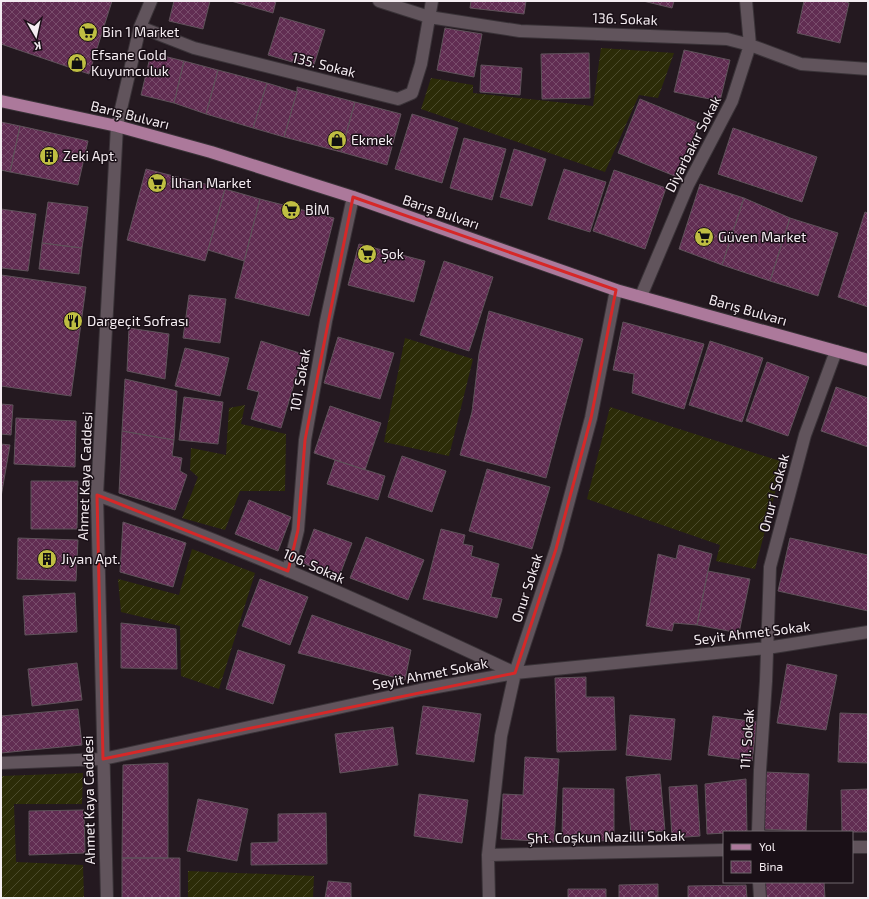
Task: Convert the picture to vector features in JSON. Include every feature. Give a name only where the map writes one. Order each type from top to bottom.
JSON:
[{"type":"main road","name":"Barış Bulvarı","points":[[1,101],[117,126],[211,152],[353,197],[616,290],[868,360]]},
{"type":"street","name":"Ahmet Kaya Caddesi","points":[[106,898],[97,495],[117,126],[140,27],[151,1]]},
{"type":"street","name":"136. Sokak","points":[[379,1],[429,17],[520,31],[727,39],[750,45],[801,64],[868,69]]},
{"type":"street","name":"135. Sokak","points":[[140,27],[194,48],[398,99],[412,93],[421,64],[432,1]]},
{"type":"street","name":"Diyarbakır Sokak","points":[[642,296],[688,184],[732,101],[750,45],[746,1]]},
{"type":"street","name":"101. Sokak","points":[[288,571],[298,530],[306,433],[326,321],[353,197]]},
{"type":"street","name":"Onur Sokak","points":[[488,898],[488,855],[501,736],[515,673],[556,549],[591,418],[616,290]]},
{"type":"street","name":"Onur 1 Sokak","points":[[767,648],[770,567],[806,435],[836,351]]},
{"type":"street","name":"106. Sokak","points":[[97,495],[232,547],[459,646],[515,673]]},
{"type":"street","name":"Seyit Ahmet Sokak","points":[[1,763],[103,759],[420,690],[515,673],[767,648],[868,632]]},
{"type":"street","name":"111. Sokak","points":[[758,831],[767,648]]},
{"type":"street","points":[[853,847],[868,847]]},
{"type":"street","name":"Şht. Coşkun Nazilli Sokak","points":[[488,855],[723,850]]},
{"type":"street","points":[[759,883],[760,898]]},
{"type":"highlighted area","points":[[353,197],[616,290],[591,418],[556,549],[515,673],[103,759],[97,495],[288,571],[298,530],[305,440]]},
{"type":"shaded area","points":[[601,48],[674,53],[658,98],[639,95],[605,172],[421,109],[431,78],[473,85],[473,93],[593,106]]},
{"type":"shaded area","points":[[405,338],[473,359],[449,456],[384,442]]},
{"type":"shaded area","points":[[245,405],[241,424],[286,434],[285,491],[240,491],[225,530],[182,518],[198,477],[190,470],[191,448],[226,455],[229,408]]},
{"type":"shaded area","points":[[610,407],[783,462],[755,569],[716,561],[720,545],[587,499]]},
{"type":"shaded area","points":[[192,549],[255,573],[219,689],[181,676],[180,626],[121,612],[118,579],[179,595]]},
{"type":"shaded area","points":[[83,773],[82,804],[14,804],[16,862],[83,865],[84,898],[1,898],[1,776]]},
{"type":"shaded area","points":[[188,871],[314,876],[313,898],[188,898]]},
{"type":"building","points":[[1,1],[112,1],[89,74],[1,44]]},
{"type":"building","points":[[174,1],[210,1],[203,29],[169,21]]},
{"type":"building","points":[[231,1],[276,1],[273,13]]},
{"type":"building","points":[[471,1],[526,1],[524,14],[470,8]]},
{"type":"building","points":[[643,1],[674,1],[672,8]]},
{"type":"building","points":[[804,1],[843,1],[849,3],[840,43],[797,33]]},
{"type":"building","points":[[280,17],[325,30],[313,68],[268,55]]},
{"type":"building","points":[[445,28],[482,34],[474,77],[437,70]]},
{"type":"building","points":[[684,50],[730,60],[720,101],[674,92]]},
{"type":"building","points":[[151,53],[184,61],[174,103],[141,95]]},
{"type":"building","points":[[589,53],[590,98],[542,99],[541,54]]},
{"type":"building","points":[[184,61],[218,70],[206,114],[174,103]]},
{"type":"building","points":[[481,65],[522,68],[520,95],[480,92]]},
{"type":"building","points":[[218,70],[267,83],[253,128],[206,114]]},
{"type":"building","points":[[267,83],[297,92],[284,137],[253,128]]},
{"type":"building","points":[[297,87],[355,102],[341,152],[284,137],[297,92]]},
{"type":"building","points":[[640,99],[699,123],[677,177],[618,153]]},
{"type":"building","points":[[355,102],[401,114],[387,165],[341,152]]},
{"type":"building","points":[[412,114],[458,128],[442,183],[395,169]]},
{"type":"building","points":[[1,122],[20,126],[10,172],[1,170]]},
{"type":"building","name":"Zeki Apt.","points":[[20,126],[88,141],[78,185],[10,172]]},
{"type":"building","points":[[733,128],[817,157],[802,202],[718,174]]},
{"type":"building","points":[[464,138],[506,149],[492,200],[450,188]]},
{"type":"building","points":[[514,149],[546,159],[532,206],[500,197]]},
{"type":"building","points":[[146,169],[225,189],[205,261],[127,240]]},
{"type":"building","points":[[564,169],[606,182],[590,232],[548,219]]},
{"type":"building","points":[[614,170],[666,188],[645,249],[593,231]]},
{"type":"building","points":[[700,184],[744,198],[722,265],[679,249]]},
{"type":"building","points":[[225,189],[260,199],[244,261],[208,250]]},
{"type":"building","points":[[744,198],[790,218],[770,281],[722,265]]},
{"type":"building","points":[[260,199],[334,218],[309,316],[235,298]]},
{"type":"building","points":[[48,202],[88,207],[82,248],[42,243]]},
{"type":"building","points":[[1,209],[36,214],[28,271],[1,268]]},
{"type":"building","points":[[865,212],[868,213],[868,307],[838,297]]},
{"type":"building","points":[[790,218],[838,233],[818,296],[770,281]]},
{"type":"building","points":[[42,243],[82,248],[79,274],[39,269]]},
{"type":"building","points":[[359,244],[425,261],[414,302],[348,285]]},
{"type":"building","points":[[444,261],[493,277],[469,351],[420,335]]},
{"type":"building","points":[[1,275],[86,287],[71,396],[1,386]]},
{"type":"building","points":[[189,295],[226,299],[220,343],[183,338]]},
{"type":"building","points":[[489,311],[583,339],[546,478],[460,455],[472,412],[479,354]]},
{"type":"building","points":[[623,322],[704,344],[684,409],[632,393],[634,374],[613,370]]},
{"type":"building","points":[[129,328],[169,334],[165,379],[127,371]]},
{"type":"building","points":[[338,337],[394,353],[380,399],[324,383]]},
{"type":"building","points":[[261,341],[303,354],[281,428],[251,419],[259,392],[247,389]]},
{"type":"building","points":[[710,341],[763,358],[742,422],[689,405]]},
{"type":"building","points":[[185,348],[229,358],[220,396],[175,386]]},
{"type":"building","points":[[767,362],[809,377],[788,436],[746,421]]},
{"type":"building","points":[[125,379],[177,391],[174,440],[122,431]]},
{"type":"building","points":[[836,387],[868,398],[868,447],[821,431]]},
{"type":"building","points":[[184,397],[223,402],[218,444],[179,440]]},
{"type":"building","points":[[1,404],[13,405],[11,435],[1,434]]},
{"type":"building","points":[[330,406],[381,423],[365,470],[314,453]]},
{"type":"building","points":[[16,418],[76,421],[75,467],[14,464]]},
{"type":"building","points":[[122,431],[174,440],[172,456],[182,458],[180,471],[187,475],[175,510],[119,493]]},
{"type":"building","points":[[1,444],[10,445],[1,497]]},
{"type":"building","points":[[402,456],[446,471],[432,512],[388,497]]},
{"type":"building","points":[[335,460],[385,476],[378,500],[327,484]]},
{"type":"building","points":[[487,469],[550,487],[532,549],[469,531]]},
{"type":"building","points":[[31,481],[78,481],[77,529],[31,529]]},
{"type":"building","points":[[249,500],[291,517],[278,551],[235,534]]},
{"type":"building","points":[[123,522],[186,543],[173,587],[120,572]]},
{"type":"building","points":[[314,529],[352,543],[339,577],[302,563]]},
{"type":"building","points":[[441,529],[465,535],[463,544],[473,546],[471,556],[499,564],[491,597],[502,599],[497,618],[423,599]]},
{"type":"building","points":[[366,537],[424,560],[408,600],[350,578]]},
{"type":"building","name":"Jiyan Apt.","points":[[18,538],[78,540],[76,581],[17,579]]},
{"type":"building","points":[[790,538],[868,555],[868,611],[778,591]]},
{"type":"building","points":[[679,545],[712,554],[697,625],[674,623],[672,631],[646,626],[658,554],[676,559]]},
{"type":"building","points":[[708,571],[750,579],[739,633],[697,625]]},
{"type":"building","points":[[260,579],[308,597],[290,645],[242,626]]},
{"type":"building","points":[[75,593],[77,632],[25,635],[23,596]]},
{"type":"building","points":[[312,615],[411,650],[405,680],[298,653]]},
{"type":"building","points":[[121,623],[176,629],[177,669],[121,668]]},
{"type":"building","points":[[238,650],[285,665],[273,704],[226,689]]},
{"type":"building","points":[[77,663],[82,700],[32,706],[28,669]]},
{"type":"building","points":[[787,664],[837,675],[826,730],[777,723]]},
{"type":"building","points":[[586,677],[586,697],[614,697],[616,750],[557,752],[555,678]]},
{"type":"building","points":[[423,706],[481,714],[474,762],[416,754]]},
{"type":"building","points":[[78,709],[82,745],[1,753],[1,716]]},
{"type":"building","points":[[840,713],[868,714],[868,763],[838,762]]},
{"type":"building","points":[[630,715],[675,719],[671,760],[626,755]]},
{"type":"building","points":[[713,716],[757,722],[752,761],[708,755]]},
{"type":"building","points":[[393,727],[398,765],[340,773],[335,734]]},
{"type":"building","points":[[525,757],[559,759],[554,842],[501,839],[503,794],[523,795]]},
{"type":"building","points":[[168,763],[168,858],[122,858],[123,765]]},
{"type":"building","points":[[765,772],[809,774],[806,831],[762,829]]},
{"type":"building","points":[[660,774],[665,831],[631,834],[626,777]]},
{"type":"building","points":[[746,779],[747,831],[723,831],[723,833],[707,834],[705,784]]},
{"type":"building","points":[[697,785],[700,836],[672,838],[669,787]]},
{"type":"building","points":[[563,788],[614,789],[614,841],[562,840]]},
{"type":"building","points":[[868,789],[868,832],[842,831],[841,790]]},
{"type":"building","points":[[419,794],[468,800],[462,843],[414,836]]},
{"type":"building","points":[[198,799],[248,809],[237,861],[187,851]]},
{"type":"building","points":[[84,810],[85,853],[29,855],[29,811]]},
{"type":"building","points":[[326,813],[327,864],[251,865],[251,843],[278,842],[278,814]]},
{"type":"building","points":[[122,858],[180,858],[180,898],[122,898]]},
{"type":"building","points":[[328,881],[351,883],[351,897],[353,898],[325,898]]},
{"type":"building","points":[[765,883],[824,883],[825,898],[766,898]]},
{"type":"building","points":[[658,884],[658,898],[619,898],[619,885]]},
{"type":"building","points":[[746,885],[747,898],[688,898],[688,886]]},
{"type":"building","points":[[568,889],[606,889],[606,898],[568,898]]},
{"type":"place","name":"Bin 1 Market","points":[[88,32]]},
{"type":"place","name":"Efsane Gold Kuyumculuk","points":[[77,63]]},
{"type":"place","name":"Ekmek","points":[[337,140]]},
{"type":"place","name":"Zeki Apt.","points":[[49,156]]},
{"type":"place","name":"İlhan Market","points":[[157,183]]},
{"type":"place","name":"BİM","points":[[291,210]]},
{"type":"place","name":"Güven Market","points":[[704,237]]},
{"type":"place","name":"Şok","points":[[367,254]]},
{"type":"place","name":"Dargeçit Sofrası","points":[[73,321]]},
{"type":"place","name":"Jiyan Apt.","points":[[47,559]]}]
